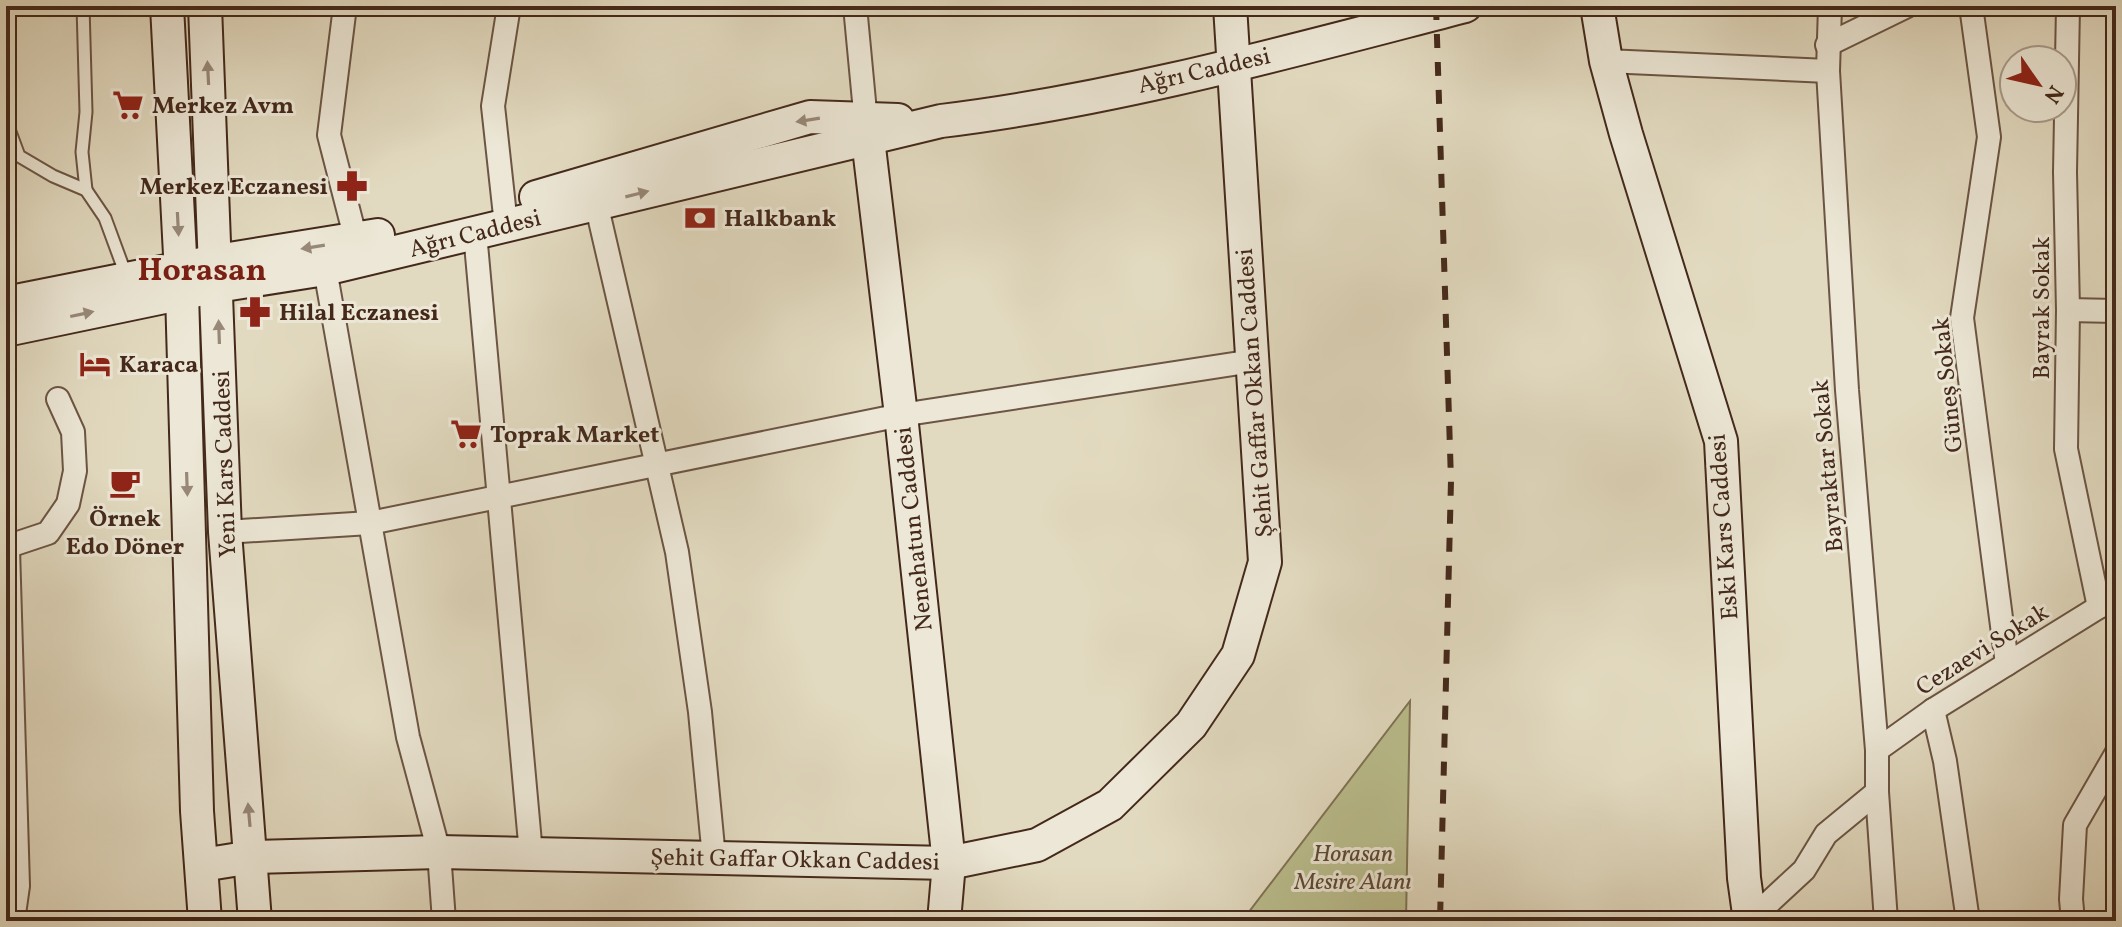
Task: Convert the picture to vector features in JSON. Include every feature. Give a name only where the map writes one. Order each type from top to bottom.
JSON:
[{"type":"main road","name":"Yeni Kars Caddesi","points":[[167,6],[181,280],[197,811],[205,921]]},
{"type":"main road","name":"Yeni Kars Caddesi","points":[[205,6],[225,532],[255,921]]},
{"type":"main road","name":"Şehit Gaffar Okkan Caddesi","points":[[202,865],[252,857],[439,852],[949,863],[1037,845],[1110,805],[1191,725],[1238,655],[1265,562],[1230,6]]},
{"type":"main road","name":"Ağrı Caddesi","points":[[6,330],[181,280],[356,240],[494,222],[596,203],[867,129],[1019,112],[1234,64],[1465,6]]},
{"type":"main road","name":"Eski Kars Caddesi","points":[[1597,6],[1606,61],[1721,441],[1744,878],[1750,920]]},
{"type":"main road","name":"Ağrı Caddesi","points":[[217,273],[325,269],[494,222],[810,117],[867,129]]},
{"type":"main road","name":"Nenehatun Caddesi","points":[[867,129],[949,863],[944,921]]},
{"type":"main road","name":"Ağrı Caddesi","points":[[6,303],[127,278],[181,280]]},
{"type":"street","points":[[345,6],[329,135],[356,240]]},
{"type":"street","points":[[509,6],[493,106],[499,497],[531,854]]},
{"type":"street","points":[[855,6],[867,129]]},
{"type":"street","name":"Bayraktar Sokak","points":[[1830,6],[1828,71],[1847,390],[1877,750],[1886,921]]},
{"type":"street","points":[[1827,45],[1907,6]]},
{"type":"street","name":"Güneş Sokak","points":[[1971,6],[1989,137],[1962,318],[2007,664]]},
{"type":"street","name":"Bayrak Sokak","points":[[2068,6],[2066,449],[2109,603]]},
{"type":"street","points":[[1606,61],[1828,71]]},
{"type":"street","points":[[596,203],[677,552],[692,654],[714,858]]},
{"type":"street","points":[[325,269],[408,737],[439,852],[444,921]]},
{"type":"street","points":[[2068,310],[2116,311]]},
{"type":"street","points":[[225,532],[370,523],[901,415],[1253,361]]},
{"type":"street","points":[[13,921],[18,886],[10,780],[7,548],[48,533],[68,504],[75,471],[73,432],[58,399]]},
{"type":"street","name":"Cezaevi Sokak","points":[[1877,750],[1933,710],[2109,603]]},
{"type":"street","points":[[1933,710],[1945,761],[1968,921]]},
{"type":"street","points":[[2073,921],[2071,899],[2075,825],[2116,754]]},
{"type":"street","points":[[1750,920],[1804,870],[1826,834],[1877,792]]},
{"type":"lane","points":[[83,6],[86,112],[82,152],[86,190],[105,218],[127,278]]},
{"type":"lane","points":[[6,121],[19,156],[53,176],[86,190]]},
{"type":"green space","name":"Horasan Mesire Alanı","points":[[1410,701],[1406,921],[1242,921]]},
{"type":"railway","points":[[1436,6],[1451,481],[1440,921]]},
{"type":"place","name":"Merkez Avm","points":[[128,105]]},
{"type":"place","name":"Merkez Eczanesi","points":[[352,186]]},
{"type":"place","name":"Halkbank","points":[[700,218]]},
{"type":"place","name":"Hilal Eczanesi","points":[[255,312]]},
{"type":"place","name":"Karaca","points":[[95,364]]},
{"type":"place","name":"Toprak Market","points":[[466,434]]},
{"type":"place","name":"Örnek Edo Döner","points":[[125,483]]},
{"type":"district","name":"Horasan","points":[[202,269]]}]
